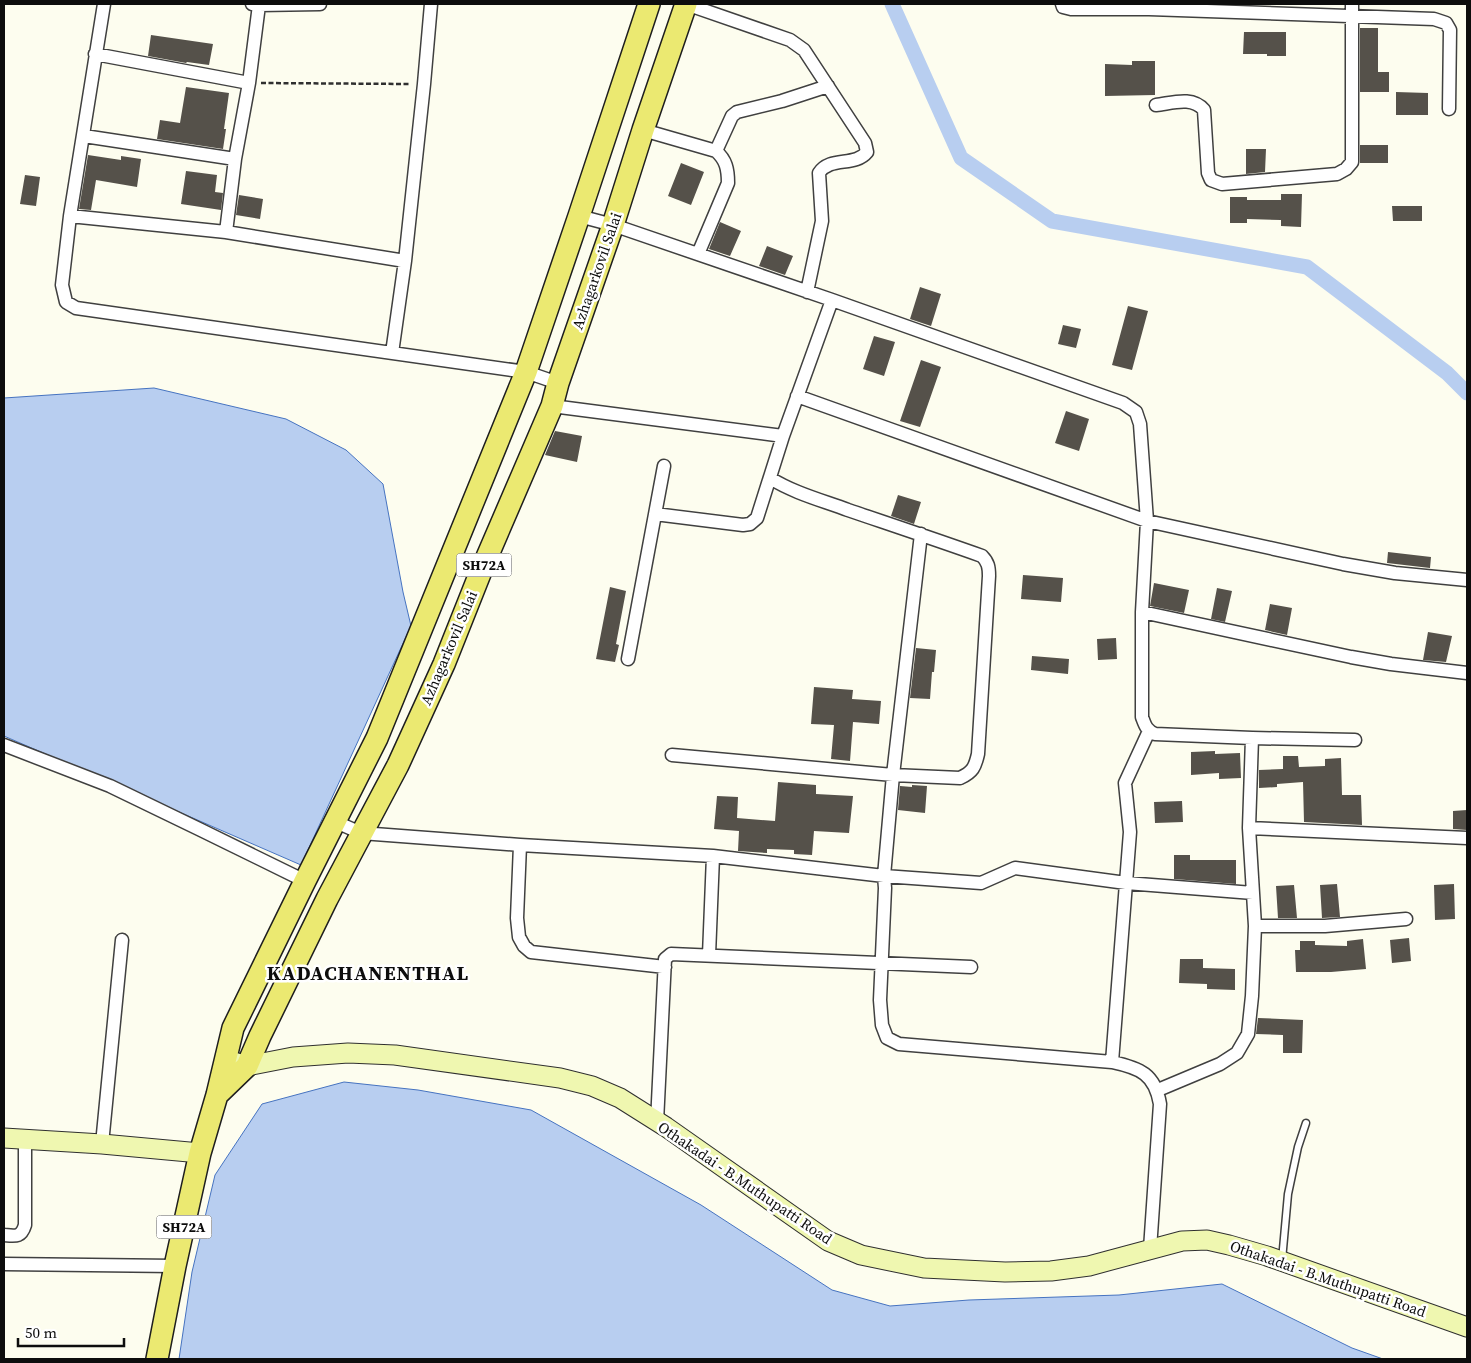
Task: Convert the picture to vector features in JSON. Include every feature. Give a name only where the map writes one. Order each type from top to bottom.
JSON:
[{"type":"main road","name":"Azhagarkovil Salai","points":[[158,1359],[175,1266],[200,1153],[217,1096],[233,1028],[377,738],[526,372],[649,4]]},
{"type":"main road","name":"Azhagarkovil Salai","points":[[217,1096],[247,1066],[264,1027],[361,833],[398,765],[444,664],[481,571],[552,406],[558,383],[613,225],[642,130],[686,4]]},
{"type":"main road","name":"Othakadai - B.Muthupatti Road","points":[[226,1060],[247,1066],[293,1057],[348,1053],[395,1055],[511,1070],[560,1078],[592,1086],[620,1098],[657,1122],[828,1241],[861,1255],[924,1268],[1005,1272],[1051,1271],[1089,1266],[1182,1241],[1207,1240],[1229,1244],[1281,1261],[1467,1327]]},
{"type":"main road","points":[[4,1138],[200,1153]]},
{"type":"street","points":[[104,4],[70,216],[62,285],[66,302],[76,308],[526,372],[558,383]]},
{"type":"street","points":[[226,232],[235,159],[249,83],[255,4],[320,4]]},
{"type":"street","points":[[392,353],[405,261],[431,4]]},
{"type":"street","points":[[686,4],[790,40],[804,50],[865,143],[867,152],[865,156],[827,165],[819,172],[822,221],[807,292]]},
{"type":"street","points":[[1062,4],[1063,7],[1071,9],[1149,6],[1352,10],[1434,19],[1446,23],[1450,30],[1449,109]]},
{"type":"street","points":[[1156,105],[1191,101],[1199,104],[1204,110],[1208,173],[1211,180],[1222,184],[1337,174],[1346,169],[1352,162],[1352,10]]},
{"type":"street","points":[[95,54],[249,83]]},
{"type":"street","points":[[716,151],[732,116],[738,112],[782,101],[828,86]]},
{"type":"street","points":[[642,130],[716,151],[724,159],[728,172],[728,183],[698,254]]},
{"type":"street","points":[[84,136],[235,159]]},
{"type":"street","points":[[70,216],[226,232],[405,261]]},
{"type":"street","points":[[579,216],[613,225],[832,300],[1123,403],[1136,412],[1140,424],[1147,521],[1142,612],[1142,717],[1145,726],[1155,734],[1355,740]]},
{"type":"street","points":[[655,514],[744,525],[750,524],[757,518],[783,436],[832,300]]},
{"type":"street","points":[[797,396],[1147,521],[1395,573],[1467,580]]},
{"type":"street","points":[[552,406],[783,436]]},
{"type":"street","points":[[628,659],[664,466]]},
{"type":"street","points":[[672,755],[893,775],[960,778],[967,775],[975,767],[978,754],[989,568],[986,560],[982,556],[790,489],[770,478]]},
{"type":"street","points":[[921,534],[893,775],[884,876],[880,1000],[882,1025],[887,1038],[899,1044],[1112,1062],[1132,1066],[1146,1074],[1158,1090],[1160,1104],[1150,1249]]},
{"type":"street","points":[[1142,612],[1351,657],[1467,673]]},
{"type":"street","points":[[1112,1062],[1130,832],[1125,783],[1149,731]]},
{"type":"street","points":[[1158,1090],[1220,1064],[1237,1053],[1248,1034],[1256,926],[1249,828],[1252,738]]},
{"type":"street","points":[[4,745],[110,786],[305,881]]},
{"type":"street","points":[[336,822],[361,833],[520,845],[713,856],[884,876],[981,883],[1015,868],[1126,883],[1253,893]]},
{"type":"street","points":[[1249,828],[1467,838]]},
{"type":"street","points":[[520,845],[517,918],[524,946],[531,952],[665,967]]},
{"type":"street","points":[[709,955],[713,856]]},
{"type":"street","points":[[1256,926],[1325,926],[1406,918]]},
{"type":"street","points":[[102,1144],[122,940]]},
{"type":"street","points":[[657,1122],[665,959],[671,954],[882,962],[970,968]]},
{"type":"street","points":[[4,1235],[19,1235],[23,1232],[25,1225],[24,1140]]},
{"type":"street","points":[[4,1264],[175,1266]]},
{"type":"lane","points":[[1281,1261],[1288,1194],[1298,1147],[1306,1123]]},
{"type":"path","points":[[249,83],[424,84]]},
{"type":"water","points":[[154,388],[286,419],[346,450],[383,484],[411,626],[301,865],[4,736],[4,398]]},
{"type":"water","points":[[344,1082],[418,1090],[531,1110],[701,1205],[832,1290],[890,1306],[969,1300],[1119,1295],[1222,1284],[1352,1348],[1383,1359],[179,1359],[192,1272],[215,1175],[262,1104]]},
{"type":"building","points":[[1360,28],[1378,28],[1378,72],[1389,72],[1389,92],[1360,92]]},
{"type":"building","points":[[1244,32],[1286,32],[1286,56],[1243,54]]},
{"type":"building","points":[[151,35],[213,44],[209,65],[148,56]]},
{"type":"building","points":[[1132,61],[1155,61],[1155,95],[1105,96],[1105,64],[1132,65]]},
{"type":"building","points":[[186,87],[229,93],[223,149],[157,139],[160,120],[180,123]]},
{"type":"building","points":[[1396,92],[1428,93],[1428,115],[1396,115]]},
{"type":"building","points":[[1360,145],[1388,145],[1388,163],[1360,163]]},
{"type":"building","points":[[1246,149],[1266,149],[1265,172],[1246,174]]},
{"type":"building","points":[[88,155],[121,160],[121,156],[141,159],[137,187],[96,180],[91,210],[79,209]]},
{"type":"building","points":[[681,163],[704,172],[691,205],[668,196]]},
{"type":"building","points":[[186,171],[217,175],[215,192],[223,193],[221,210],[181,204]]},
{"type":"building","points":[[25,175],[40,177],[36,206],[20,204]]},
{"type":"building","points":[[1281,194],[1302,194],[1301,227],[1281,226],[1281,220],[1247,219],[1247,223],[1230,223],[1230,197],[1247,197],[1247,200],[1281,200]]},
{"type":"building","points":[[239,195],[263,199],[260,219],[236,215]]},
{"type":"building","points":[[1392,206],[1422,206],[1422,221],[1393,221]]},
{"type":"building","points":[[720,222],[741,231],[730,256],[709,249]]},
{"type":"building","points":[[767,246],[793,256],[785,275],[759,266]]},
{"type":"building","points":[[920,287],[941,294],[931,326],[910,319]]},
{"type":"building","points":[[1128,306],[1148,311],[1132,370],[1112,365]]},
{"type":"building","points":[[1063,325],[1081,329],[1076,348],[1058,344]]},
{"type":"building","points":[[874,336],[895,342],[884,376],[863,369]]},
{"type":"building","points":[[921,360],[941,367],[920,427],[900,421]]},
{"type":"building","points":[[1066,411],[1089,419],[1079,451],[1055,443]]},
{"type":"building","points":[[555,431],[582,436],[577,462],[545,455]]},
{"type":"building","points":[[898,495],[921,502],[914,524],[891,516]]},
{"type":"building","points":[[1388,552],[1431,557],[1430,568],[1387,563]]},
{"type":"building","points":[[1023,575],[1063,578],[1061,602],[1021,599]]},
{"type":"building","points":[[1154,583],[1189,590],[1184,613],[1150,606]]},
{"type":"building","points":[[610,587],[626,591],[616,644],[619,645],[615,662],[596,659]]},
{"type":"building","points":[[1217,588],[1232,591],[1225,622],[1211,619]]},
{"type":"building","points":[[1270,604],[1292,608],[1287,635],[1265,630]]},
{"type":"building","points":[[1428,632],[1452,636],[1446,662],[1423,660]]},
{"type":"building","points":[[1116,638],[1117,659],[1098,660],[1097,639]]},
{"type":"building","points":[[916,648],[936,650],[930,699],[910,698]]},
{"type":"building","points":[[1032,656],[1069,659],[1068,674],[1031,670]]},
{"type":"building","points":[[814,687],[853,690],[852,699],[881,701],[879,724],[853,722],[850,761],[831,759],[834,725],[811,724]]},
{"type":"building","points":[[1215,751],[1215,754],[1240,753],[1241,778],[1219,779],[1219,773],[1191,775],[1191,752]]},
{"type":"building","points":[[1283,756],[1298,756],[1299,767],[1325,766],[1325,759],[1341,758],[1342,795],[1361,795],[1362,825],[1304,822],[1303,782],[1277,784],[1277,787],[1259,788],[1259,770],[1283,769]]},
{"type":"building","points":[[778,782],[816,785],[816,794],[853,796],[849,833],[814,831],[812,855],[794,854],[794,850],[767,849],[767,853],[738,851],[739,831],[714,829],[717,796],[738,797],[737,818],[775,821]]},
{"type":"building","points":[[912,785],[927,786],[925,813],[898,810],[900,786],[912,787]]},
{"type":"building","points":[[1182,801],[1183,822],[1155,823],[1154,802]]},
{"type":"building","points":[[1467,810],[1467,830],[1453,829],[1453,811]]},
{"type":"building","points":[[1174,855],[1190,855],[1190,860],[1236,860],[1236,884],[1174,879]]},
{"type":"building","points":[[1337,884],[1340,917],[1322,918],[1320,885]]},
{"type":"building","points":[[1454,884],[1455,919],[1435,920],[1434,885]]},
{"type":"building","points":[[1294,885],[1297,918],[1278,918],[1276,886]]},
{"type":"building","points":[[1409,938],[1411,961],[1392,963],[1390,940]]},
{"type":"building","points":[[1363,939],[1366,969],[1296,972],[1295,950],[1300,950],[1300,941],[1315,941],[1315,945],[1347,946],[1347,941]]},
{"type":"building","points":[[1180,959],[1203,959],[1203,968],[1235,969],[1235,990],[1207,989],[1207,984],[1179,983]]},
{"type":"building","points":[[1258,1018],[1303,1020],[1302,1053],[1283,1053],[1283,1035],[1256,1034]]},
{"type":"waterway","points":[[892,4],[961,158],[1052,221],[1307,267],[1447,373],[1467,393]]},
{"type":"district","name":"KADACHANENTHAL","points":[[368,973]]}]
